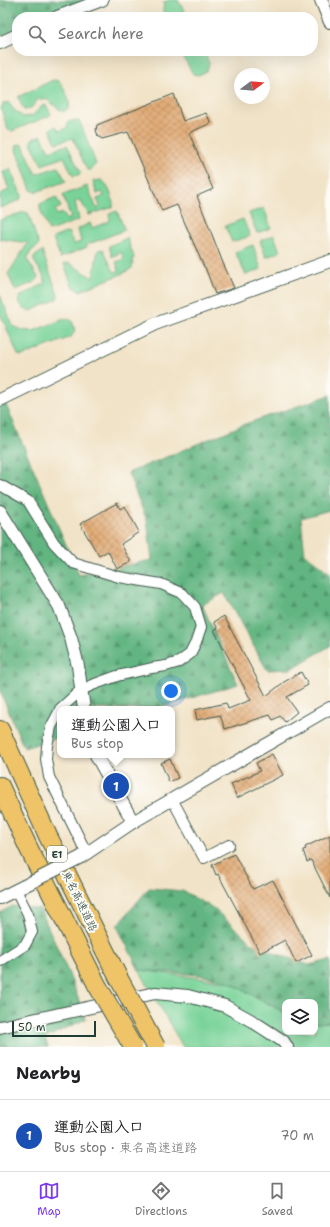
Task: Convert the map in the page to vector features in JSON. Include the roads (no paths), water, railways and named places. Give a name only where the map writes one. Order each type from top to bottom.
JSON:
[{"type":"highway","name":"東名高速道路","points":[[0,730],[48,836],[118,976],[156,1047]]},
{"type":"highway","name":"東名高速道路","points":[[0,786],[28,847],[97,985],[133,1047]]},
{"type":"street","points":[[70,12],[102,0]]},
{"type":"street","points":[[321,0],[330,22]]},
{"type":"street","points":[[0,43],[12,37]]},
{"type":"street","points":[[0,400],[155,324],[330,261]]},
{"type":"street","points":[[0,484],[28,501],[54,543],[73,563],[120,577],[161,584],[182,593],[195,607],[201,627],[190,654],[179,662],[117,676],[82,690],[63,706]]},
{"type":"street","points":[[0,511],[59,606],[71,638],[78,666],[84,706]]},
{"type":"street","points":[[0,898],[84,856],[133,822],[330,708]]},
{"type":"street","points":[[57,716],[52,727],[46,759],[49,777],[84,856]]},
{"type":"street","points":[[98,758],[133,822]]},
{"type":"street","points":[[172,799],[204,858],[229,845]]},
{"type":"street","points":[[0,961],[25,944],[32,932],[20,888]]},
{"type":"street","points":[[0,1027],[155,993],[188,996],[225,1006],[283,1041],[287,1047]]},
{"type":"place","name":"運動公園入口","points":[[116,786]]}]
